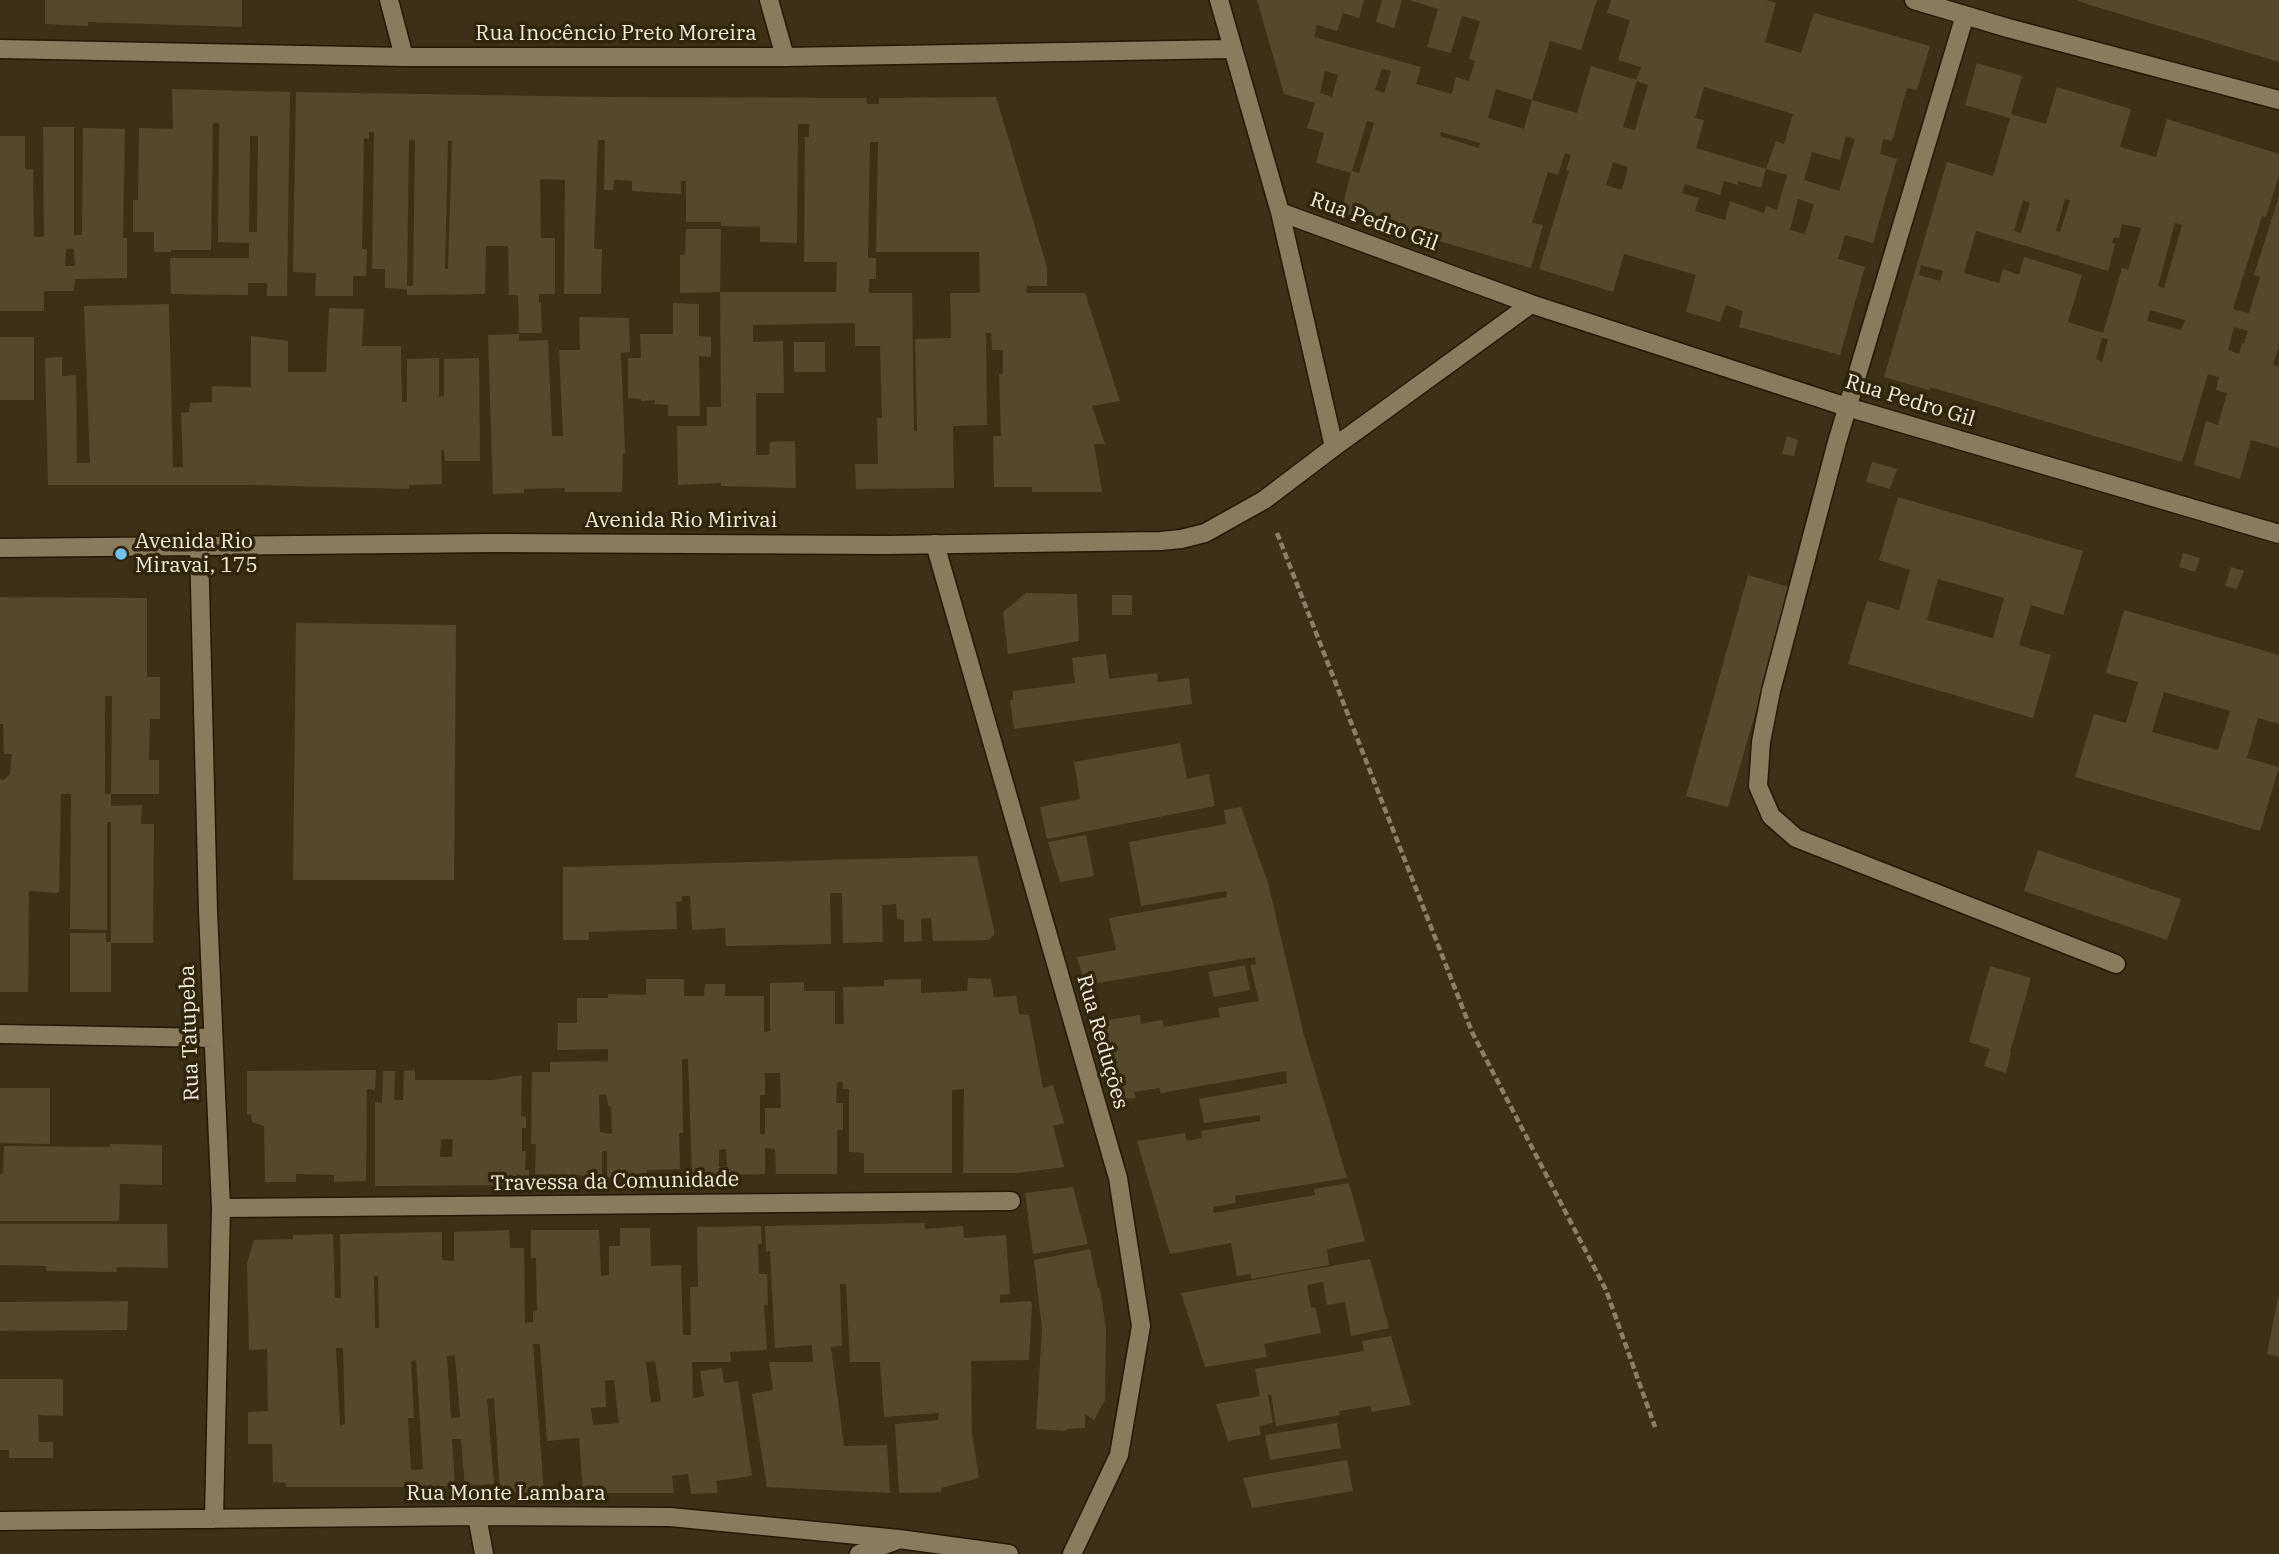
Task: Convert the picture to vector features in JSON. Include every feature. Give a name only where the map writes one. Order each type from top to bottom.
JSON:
[{"type":"street","points":[[389,0],[404,57]]},
{"type":"street","points":[[769,0],[785,57]]},
{"type":"street","points":[[1219,0],[1280,212],[1334,447],[1531,304]]},
{"type":"street","points":[[1914,0],[2279,100]]},
{"type":"street","points":[[1965,15],[1847,407],[1771,691],[1761,742],[1758,786],[1771,816],[1796,838],[2116,964]]},
{"type":"street","name":"Rua Inocêncio Preto Moreira","points":[[0,49],[404,57],[785,57],[1231,49]]},
{"type":"street","name":"Rua Pedro Gil","points":[[1280,212],[1531,304],[1847,407],[2279,534]]},
{"type":"street","name":"Avenida Rio Mirivai","points":[[0,548],[1161,541],[1205,533],[1264,500],[1334,447]]},
{"type":"street","name":"Rua Reduções","points":[[935,544],[1118,1178],[1141,1326],[1119,1455],[1072,1554]]},
{"type":"street","name":"Rua Tatupeba","points":[[199,545],[213,1038],[221,1208],[214,1519]]},
{"type":"street","points":[[0,1034],[213,1038]]},
{"type":"street","name":"Travessa da Comunidade","points":[[221,1208],[1011,1201]]},
{"type":"street","points":[[477,1516],[484,1554]]},
{"type":"street","name":"Rua Monte Lambara","points":[[0,1521],[477,1516],[670,1517],[899,1539],[1009,1554]]},
{"type":"street","points":[[859,1554],[899,1539]]},
{"type":"path","points":[[1264,500],[1472,1032],[1606,1290],[1655,1427]]},
{"type":"building","points":[[45,0],[242,0],[242,27],[88,22],[88,26],[45,24]]},
{"type":"building","points":[[1257,0],[1364,0],[1359,18],[1343,13],[1337,31],[1317,25],[1314,37],[1421,67],[1416,84],[1452,94],[1456,77],[1469,81],[1475,61],[1469,59],[1480,21],[1462,16],[1451,53],[1427,47],[1438,9],[1409,0],[1597,0],[1581,50],[1550,41],[1532,100],[1577,113],[1591,66],[1636,80],[1641,67],[1618,60],[1630,20],[1607,13],[1611,0],[1766,0],[1776,3],[1765,42],[1801,53],[1814,13],[1930,46],[1917,90],[1907,88],[1892,141],[1883,139],[1880,154],[1897,159],[1873,243],[1845,235],[1838,259],[1865,267],[1840,355],[1739,327],[1743,311],[1726,305],[1720,322],[1686,312],[1696,275],[1624,254],[1613,292],[1539,269],[1569,171],[1566,170],[1571,155],[1565,153],[1558,175],[1548,172],[1532,223],[1543,225],[1531,268],[1341,212],[1351,173],[1316,163],[1324,133],[1307,128],[1315,103],[1284,94]],"holes":[[[1382,69],[1391,71],[1384,93],[1375,90]],[[1325,71],[1338,75],[1332,97],[1320,93]],[[1637,81],[1648,85],[1635,130],[1623,127]],[[1704,87],[1793,114],[1784,144],[1776,141],[1766,169],[1696,148],[1704,120],[1695,118]],[[1496,89],[1532,100],[1524,129],[1488,118]],[[1367,121],[1374,123],[1359,173],[1352,171]],[[1441,132],[1480,143],[1479,148],[1440,136]],[[1846,136],[1855,139],[1839,191],[1804,180],[1812,152],[1840,160]],[[1613,162],[1628,167],[1622,190],[1606,185]],[[1766,169],[1787,175],[1777,210],[1766,206],[1764,213],[1730,201],[1725,220],[1695,211],[1699,198],[1682,193],[1685,184],[1720,195],[1724,181],[1738,185],[1738,181],[1761,188]],[[1798,199],[1814,204],[1805,234],[1790,230]]]},
{"type":"building","points":[[1382,0],[1402,0],[1394,28],[1376,22]]},
{"type":"building","points":[[2076,0],[2279,0],[2279,62],[2090,5]]},
{"type":"building","points":[[1977,63],[2022,76],[2011,114],[2046,124],[2057,87],[2131,109],[2120,147],[2156,157],[2167,119],[2279,154],[2279,175],[2266,217],[2262,216],[2233,309],[2249,313],[2260,277],[2254,275],[2279,196],[2279,346],[2273,365],[2279,366],[2279,448],[2251,440],[2240,479],[2194,465],[2206,421],[2218,425],[2227,393],[2216,390],[2219,377],[2208,374],[2182,462],[1930,387],[1929,390],[1884,377],[1947,162],[1993,176],[2010,118],[1965,105]],"holes":[[[2065,199],[2070,200],[2060,232],[2056,231]],[[2023,200],[2030,203],[2021,233],[2014,231]],[[2175,223],[2182,225],[2164,288],[2158,286]],[[2122,224],[2141,228],[2128,270],[2122,268],[2103,333],[2068,322],[2082,275],[2024,257],[2019,275],[2003,269],[1999,283],[1964,273],[1976,231],[2108,271],[2115,244],[2112,243],[2114,237],[2119,238]],[[1921,265],[1943,271],[1940,281],[1919,275]],[[2150,310],[2185,320],[2181,330],[2147,321]],[[2234,327],[2248,331],[2239,354],[2228,350]],[[2102,338],[2108,339],[2102,362],[2096,359]]]},
{"type":"building","points":[[172,89],[290,92],[287,296],[267,296],[267,283],[248,283],[248,295],[171,294],[170,258],[249,258],[249,243],[218,242],[219,123],[213,123],[211,250],[154,252],[154,232],[133,232],[133,200],[138,200],[139,128],[173,129]],"holes":[[[250,136],[258,136],[257,232],[249,232]]]},
{"type":"building","points":[[296,92],[866,98],[867,104],[879,104],[879,98],[996,97],[1047,267],[1047,286],[1027,286],[1026,293],[1085,293],[1120,401],[1092,406],[1105,444],[1094,444],[1102,492],[1032,492],[1032,487],[994,487],[993,436],[1001,436],[999,374],[1003,374],[1003,350],[992,350],[991,333],[986,333],[987,425],[953,426],[954,488],[856,489],[855,464],[878,464],[877,418],[882,418],[880,346],[855,346],[855,323],[753,325],[753,342],[783,341],[784,393],[756,393],[756,455],[769,455],[770,442],[795,441],[796,488],[721,486],[721,483],[678,485],[677,426],[707,426],[707,407],[721,407],[720,292],[836,292],[837,262],[804,262],[805,137],[809,137],[809,124],[798,124],[797,243],[760,242],[760,227],[721,226],[721,222],[686,222],[686,181],[681,181],[681,194],[632,191],[632,181],[614,180],[613,190],[604,190],[605,140],[598,140],[594,249],[602,249],[601,294],[564,294],[565,180],[540,179],[541,238],[555,238],[555,294],[539,294],[542,333],[519,333],[518,295],[509,295],[508,246],[486,246],[485,294],[407,295],[407,289],[385,288],[385,269],[372,269],[374,132],[369,132],[369,139],[364,138],[362,249],[367,249],[366,276],[353,276],[353,296],[315,296],[316,273],[293,272]],"holes":[[[409,140],[415,140],[413,286],[407,286]],[[448,141],[452,141],[448,269],[445,269]],[[870,142],[878,142],[876,252],[979,252],[980,293],[950,293],[951,338],[915,339],[917,431],[914,431],[912,293],[869,293],[869,279],[876,279],[876,258],[868,258]]]},
{"type":"building","points":[[43,127],[74,127],[74,235],[82,235],[83,128],[125,129],[123,238],[127,238],[127,278],[75,279],[74,291],[44,291],[44,311],[0,311],[0,136],[25,136],[25,169],[33,169],[34,237],[44,237]],"holes":[[[66,249],[74,249],[75,266],[65,266]]]},
{"type":"building","points":[[686,229],[721,229],[720,292],[680,293],[680,255],[685,255]]},
{"type":"building","points":[[673,303],[699,304],[699,336],[711,337],[711,357],[699,356],[700,416],[668,416],[668,405],[655,404],[655,400],[628,398],[628,358],[641,358],[640,334],[673,334]]},
{"type":"building","points":[[169,304],[173,467],[183,467],[181,413],[189,412],[190,403],[212,402],[212,386],[251,387],[251,336],[288,341],[288,372],[326,372],[329,308],[364,309],[362,346],[401,346],[402,402],[407,402],[407,359],[439,358],[439,397],[444,396],[444,359],[479,358],[480,461],[445,461],[444,450],[441,450],[442,484],[409,485],[409,489],[252,485],[48,485],[45,358],[62,357],[62,376],[76,375],[77,463],[90,463],[84,306]]},
{"type":"building","points":[[579,317],[629,318],[630,352],[621,353],[625,453],[622,492],[565,492],[565,488],[524,489],[524,493],[493,494],[488,335],[519,334],[519,341],[548,340],[552,436],[563,436],[559,350],[580,350]]},
{"type":"building","points":[[0,337],[34,337],[34,400],[0,400]]},
{"type":"building","points":[[794,342],[825,342],[825,372],[794,372]]},
{"type":"building","points":[[1787,436],[1798,440],[1794,456],[1782,454]]},
{"type":"building","points":[[1872,462],[1897,469],[1890,489],[1866,482]]},
{"type":"building","points":[[1898,497],[2083,551],[2063,615],[2031,605],[2019,645],[2051,655],[2033,718],[1848,664],[1867,601],[1899,610],[1910,570],[1879,560]],"holes":[[[1938,579],[2004,598],[1993,638],[1927,620]]]},
{"type":"building","points":[[2183,553],[2200,558],[2195,572],[2179,567]]},
{"type":"building","points":[[2231,567],[2244,571],[2237,589],[2225,586]]},
{"type":"building","points":[[1748,575],[1792,588],[1728,807],[1686,796]]},
{"type":"building","points":[[1026,593],[1077,594],[1079,641],[1008,654],[1003,612]]},
{"type":"building","points":[[1112,595],[1132,595],[1132,615],[1112,615]]},
{"type":"building","points":[[0,597],[147,598],[147,677],[160,677],[160,719],[150,719],[149,760],[159,760],[159,794],[111,794],[111,806],[142,805],[141,824],[154,824],[153,943],[111,943],[111,822],[107,822],[107,930],[70,929],[71,794],[61,794],[59,893],[29,891],[28,992],[0,992],[0,779],[4,780],[10,774],[12,754],[4,754],[3,724],[0,724]],"holes":[[[105,696],[112,696],[111,794],[105,794]]]},
{"type":"building","points":[[2124,610],[2279,655],[2279,724],[2258,718],[2247,758],[2279,767],[2260,831],[2075,777],[2094,714],[2126,723],[2138,682],[2106,673]],"holes":[[[2164,692],[2230,711],[2218,750],[2152,732]]]},
{"type":"building","points":[[296,623],[456,625],[454,880],[293,880]]},
{"type":"building","points":[[1106,654],[1109,679],[1157,673],[1158,682],[1189,678],[1192,704],[1014,729],[1010,700],[1013,700],[1013,691],[1075,683],[1072,658]]},
{"type":"building","points":[[1180,743],[1187,779],[1209,774],[1215,806],[1047,839],[1040,807],[1080,799],[1074,762]]},
{"type":"building","points":[[1241,807],[1268,883],[1304,1035],[1347,1178],[1235,1196],[1236,1203],[1213,1207],[1214,1213],[1315,1195],[1314,1189],[1349,1183],[1365,1241],[1327,1249],[1329,1265],[1251,1279],[1251,1274],[1237,1276],[1231,1243],[1170,1254],[1137,1141],[1185,1133],[1187,1141],[1202,1138],[1201,1131],[1260,1121],[1260,1115],[1204,1123],[1199,1099],[1287,1083],[1286,1071],[1161,1093],[1159,1088],[1134,1092],[1136,1098],[1124,1099],[1101,1021],[1140,1015],[1141,1024],[1162,1020],[1164,1027],[1220,1017],[1218,1008],[1259,1001],[1250,965],[1256,964],[1255,957],[1085,985],[1077,957],[1116,950],[1109,918],[1227,897],[1226,891],[1141,906],[1129,842],[1226,824],[1224,810]]},
{"type":"building","points":[[1086,835],[1094,876],[1060,882],[1048,842]]},
{"type":"building","points":[[2038,850],[2181,899],[2167,940],[2024,891]]},
{"type":"building","points":[[977,856],[994,930],[994,935],[989,940],[933,941],[931,918],[921,919],[922,941],[904,942],[904,920],[897,919],[896,904],[882,905],[883,942],[843,943],[842,893],[830,893],[831,944],[726,946],[725,928],[692,930],[690,896],[682,896],[682,901],[676,902],[677,929],[589,932],[589,940],[563,940],[563,867]]},
{"type":"building","points":[[70,933],[106,933],[106,942],[111,942],[111,992],[70,992]]},
{"type":"building","points":[[1245,965],[1250,990],[1214,997],[1208,972]]},
{"type":"building","points":[[1990,966],[2031,978],[2006,1073],[1984,1066],[1990,1049],[1969,1042]]},
{"type":"building","points":[[968,978],[991,979],[994,997],[1016,996],[1019,1014],[1029,1015],[1043,1088],[1053,1085],[1064,1123],[1053,1126],[1064,1167],[1018,1173],[963,1173],[964,1089],[952,1090],[952,1173],[864,1173],[864,1153],[849,1152],[849,1089],[843,1089],[843,1082],[837,1082],[836,1103],[843,1103],[843,1130],[837,1130],[837,1174],[776,1174],[775,1149],[765,1148],[765,1174],[692,1176],[688,1059],[682,1059],[683,1133],[679,1133],[680,1169],[647,1170],[647,1177],[607,1178],[607,1151],[602,1151],[602,1176],[535,1174],[536,1144],[531,1144],[532,1072],[550,1072],[550,1062],[608,1061],[608,1049],[557,1050],[558,1023],[577,1023],[577,998],[608,998],[608,994],[646,995],[646,979],[684,979],[684,996],[704,996],[705,984],[725,984],[725,996],[764,996],[764,1032],[770,1031],[770,983],[804,982],[804,991],[835,991],[835,1024],[844,1024],[843,987],[884,986],[884,980],[921,979],[921,993],[967,991]],"holes":[[[765,1073],[780,1073],[781,1108],[765,1108],[765,1134],[760,1134],[760,1095],[765,1095]],[[599,1095],[607,1095],[608,1106],[611,1106],[612,1134],[600,1132]],[[726,1149],[727,1166],[719,1167],[719,1150]]]},
{"type":"building","points":[[376,1070],[375,1090],[367,1089],[366,1181],[334,1182],[334,1175],[296,1174],[296,1182],[265,1182],[264,1126],[252,1122],[251,1114],[247,1115],[247,1071]]},
{"type":"building","points":[[415,1070],[415,1080],[493,1080],[522,1075],[521,1116],[526,1117],[526,1128],[522,1128],[522,1151],[526,1151],[525,1170],[529,1170],[529,1185],[375,1186],[375,1102],[382,1103],[383,1071],[395,1071],[394,1100],[403,1100],[404,1071]],"holes":[[[441,1139],[453,1139],[452,1157],[440,1157]]]},
{"type":"building","points":[[0,1088],[50,1088],[50,1144],[0,1143]]},
{"type":"building","points":[[110,1144],[162,1145],[162,1185],[120,1184],[119,1221],[0,1221],[0,1174],[3,1174],[4,1146],[110,1147]]},
{"type":"building","points":[[1073,1187],[1088,1244],[1033,1254],[1025,1193]]},
{"type":"building","points":[[925,1223],[925,1229],[963,1226],[964,1238],[1006,1235],[1010,1294],[1000,1295],[1000,1303],[1031,1301],[1032,1304],[1029,1360],[971,1361],[972,1433],[979,1478],[941,1488],[942,1492],[899,1493],[895,1424],[938,1420],[939,1413],[884,1417],[880,1362],[850,1362],[846,1284],[840,1284],[842,1346],[831,1347],[844,1446],[887,1445],[890,1493],[767,1487],[752,1394],[773,1390],[769,1362],[813,1362],[812,1345],[775,1348],[770,1251],[766,1252],[765,1226]]},
{"type":"building","points":[[0,1224],[167,1224],[168,1268],[117,1267],[117,1272],[47,1271],[46,1266],[0,1265]]},
{"type":"building","points":[[761,1226],[762,1244],[758,1244],[759,1274],[767,1274],[768,1305],[764,1305],[767,1350],[730,1352],[731,1362],[692,1362],[693,1398],[704,1396],[700,1371],[722,1368],[724,1383],[738,1381],[752,1476],[716,1481],[718,1493],[691,1494],[688,1474],[672,1476],[674,1493],[583,1493],[579,1438],[547,1441],[540,1344],[533,1344],[544,1493],[500,1492],[494,1398],[487,1399],[494,1484],[465,1486],[461,1439],[452,1439],[455,1486],[423,1487],[286,1487],[286,1483],[273,1482],[272,1444],[248,1444],[248,1412],[268,1411],[267,1349],[249,1350],[247,1263],[254,1240],[333,1234],[335,1298],[341,1298],[340,1234],[442,1232],[442,1260],[454,1261],[454,1232],[509,1230],[510,1248],[524,1248],[525,1323],[533,1322],[533,1312],[537,1311],[536,1258],[531,1258],[531,1230],[599,1230],[601,1276],[609,1275],[609,1246],[620,1246],[620,1228],[650,1228],[651,1266],[681,1265],[683,1335],[691,1335],[690,1287],[698,1287],[697,1227]],"holes":[[[374,1276],[378,1276],[379,1328],[375,1328]],[[336,1348],[343,1348],[345,1424],[340,1425]],[[455,1355],[460,1417],[451,1418],[447,1356]],[[416,1360],[423,1469],[411,1470],[408,1418],[414,1418],[411,1361]],[[655,1361],[661,1401],[651,1403],[646,1362]],[[614,1380],[619,1423],[593,1425],[591,1408],[606,1407],[605,1381]]]},
{"type":"building","points":[[1090,1249],[1100,1288],[1106,1330],[1105,1400],[1094,1420],[1085,1414],[1085,1428],[1067,1431],[1036,1429],[1042,1329],[1034,1260]]},
{"type":"building","points":[[1370,1259],[1389,1328],[1351,1336],[1345,1302],[1327,1305],[1323,1282],[1307,1285],[1311,1308],[1315,1307],[1321,1333],[1264,1344],[1267,1357],[1205,1367],[1181,1293]]},
{"type":"building","points":[[2279,1297],[2279,1357],[2267,1354]]},
{"type":"building","points":[[128,1301],[127,1330],[0,1331],[0,1302]]},
{"type":"building","points":[[1391,1336],[1411,1405],[1372,1412],[1370,1406],[1339,1411],[1340,1415],[1276,1426],[1271,1394],[1268,1395],[1273,1423],[1259,1426],[1261,1435],[1228,1441],[1216,1404],[1260,1396],[1255,1369],[1364,1351],[1362,1341]]},
{"type":"building","points":[[0,1379],[63,1379],[63,1416],[38,1415],[39,1442],[53,1442],[53,1458],[9,1458],[9,1450],[0,1450]]},
{"type":"building","points":[[1337,1423],[1341,1448],[1270,1460],[1265,1435]]},
{"type":"building","points":[[1347,1460],[1353,1491],[1252,1508],[1243,1478]]},
{"type":"place","name":"Avenida Rio Miravai, 175","points":[[121,554]]}]
